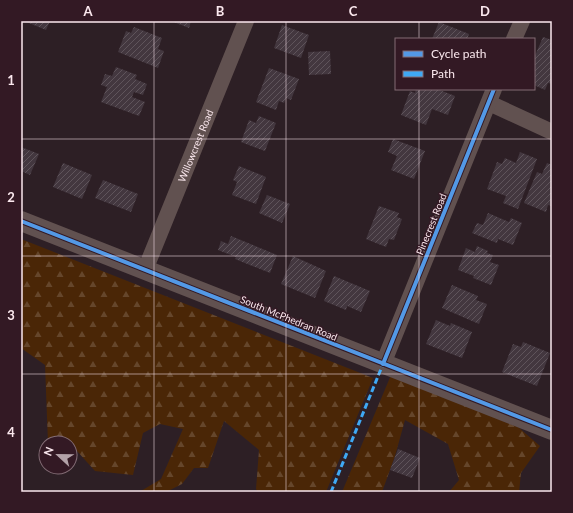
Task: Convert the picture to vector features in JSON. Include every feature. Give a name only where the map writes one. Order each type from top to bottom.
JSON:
[{"type":"street","name":"Willowcrest Road","points":[[145,270],[246,21]]},
{"type":"street","points":[[514,38],[522,21]]},
{"type":"street","points":[[491,96],[552,132]]},
{"type":"street","name":"Pinecrest Road","points":[[384,364],[491,96]]},
{"type":"street","name":"South McPhedran Road","points":[[21,221],[552,430]]},
{"type":"green space","points":[[21,239],[373,378],[326,492],[258,492],[256,489],[259,450],[224,421],[208,468],[194,468],[182,484],[166,492],[141,491],[161,479],[183,429],[160,424],[143,433],[133,475],[95,471],[78,452],[78,435],[48,435],[45,365],[21,348]]},
{"type":"green space","points":[[391,375],[518,427],[540,446],[521,473],[519,492],[449,492],[459,480],[448,444],[405,420],[395,456],[382,492],[342,492]]},
{"type":"building","points":[[24,21],[50,21],[46,30]]},
{"type":"building","points":[[171,21],[191,21],[189,28]]},
{"type":"building","points":[[439,22],[469,34],[467,38],[432,38]]},
{"type":"building","points":[[282,25],[309,35],[301,58],[274,48]]},
{"type":"building","points":[[134,27],[162,38],[158,49],[164,51],[158,68],[118,52],[126,31],[131,33]]},
{"type":"building","points":[[543,37],[552,40],[552,84],[548,83],[545,90],[535,85],[535,56]]},
{"type":"building","points":[[330,51],[331,74],[309,75],[308,52]]},
{"type":"building","points":[[116,67],[137,75],[135,79],[147,84],[143,95],[134,92],[132,97],[145,102],[139,116],[101,102],[107,87],[101,85],[105,74],[112,76]]},
{"type":"building","points":[[269,68],[299,79],[291,100],[286,98],[284,103],[279,101],[276,110],[256,102]]},
{"type":"building","points":[[416,90],[440,90],[455,96],[448,115],[432,109],[426,125],[401,115],[410,91],[415,93]]},
{"type":"building","points":[[259,116],[276,123],[265,151],[241,142],[249,120],[256,123]]},
{"type":"building","points":[[393,139],[425,151],[414,179],[391,170],[397,156],[388,152]]},
{"type":"building","points":[[21,147],[39,154],[30,175],[21,171]]},
{"type":"building","points":[[520,152],[537,159],[518,209],[503,203],[506,196],[487,189],[497,162],[502,164],[505,158],[516,163]]},
{"type":"building","points":[[63,163],[92,175],[82,199],[53,187]]},
{"type":"building","points":[[547,163],[552,165],[552,206],[548,205],[546,212],[524,203],[537,172],[542,174]]},
{"type":"building","points":[[239,166],[266,177],[256,204],[232,195],[237,182],[233,180]]},
{"type":"building","points":[[103,180],[138,194],[131,212],[95,198]]},
{"type":"building","points":[[267,195],[290,204],[282,223],[259,213]]},
{"type":"building","points":[[379,206],[399,213],[397,217],[402,219],[394,240],[389,239],[386,247],[366,239]]},
{"type":"building","points":[[488,213],[509,222],[511,218],[522,223],[513,245],[498,239],[497,243],[472,233],[477,223],[483,225]]},
{"type":"building","points":[[231,236],[277,255],[270,273],[235,259],[236,257],[218,250],[221,241],[228,244]]},
{"type":"building","points":[[477,246],[493,255],[490,262],[499,265],[491,285],[458,270],[466,248],[475,252]]},
{"type":"building","points":[[293,256],[326,271],[315,298],[281,284]]},
{"type":"building","points":[[334,276],[370,291],[361,312],[347,306],[346,310],[324,301]]},
{"type":"building","points":[[452,285],[478,296],[476,300],[487,304],[479,324],[442,308]]},
{"type":"building","points":[[436,320],[450,326],[451,323],[472,332],[462,358],[426,344]]},
{"type":"building","points":[[523,342],[550,353],[537,386],[502,372],[513,344],[521,347]]},
{"type":"building","points":[[398,449],[420,458],[412,478],[390,470]]},
{"type":"marked path","points":[[331,492],[383,364]]},
{"type":"cycle path","points":[[383,364],[494,90]]},
{"type":"cycle path","points":[[21,221],[552,430]]}]
